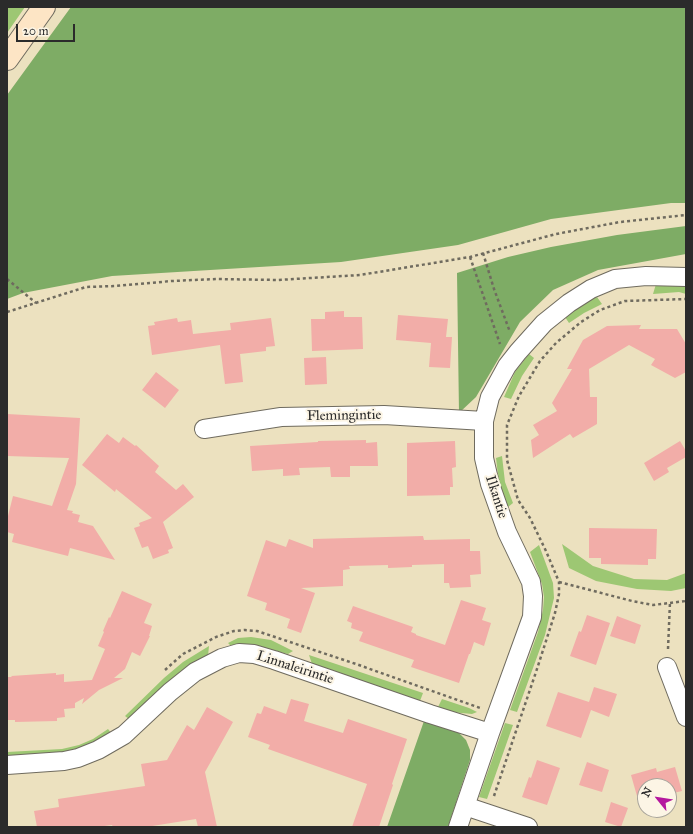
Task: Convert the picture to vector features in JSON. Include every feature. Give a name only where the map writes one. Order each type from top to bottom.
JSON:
[{"type":"main road","points":[[7,59],[44,7]]},
{"type":"street","name":"Ilkantie","points":[[458,827],[532,617],[533,596],[531,582],[507,532],[490,484],[484,458],[484,421],[490,397],[512,359],[544,323],[569,303],[591,289],[615,279],[646,276],[686,277]]},
{"type":"street","name":"Flemingintie","points":[[204,429],[281,417],[384,415],[484,421]]},
{"type":"street","name":"Linnaleirintie","points":[[7,765],[64,761],[78,758],[98,750],[124,735],[170,692],[196,672],[222,658],[238,653],[254,654],[274,660],[430,714],[490,733]]},
{"type":"street","points":[[667,667],[686,717]]},
{"type":"street","points":[[465,806],[528,827]]},
{"type":"path","points":[[7,312],[86,287],[216,279],[278,280],[360,275],[470,256],[556,234],[620,222],[686,215]]},
{"type":"path","points":[[483,253],[512,359]]},
{"type":"path","points":[[470,256],[512,359]]},
{"type":"path","points":[[7,279],[36,303]]},
{"type":"path","points":[[488,814],[556,613],[559,594],[559,582],[530,518],[518,500],[507,460],[507,425],[519,396],[540,360],[556,343],[581,322],[600,310],[625,301],[686,299]]},
{"type":"path","points":[[559,582],[653,605],[686,600]]},
{"type":"path","points":[[667,667],[670,602]]},
{"type":"path","points":[[159,674],[183,654],[216,637],[234,631],[257,631],[520,722]]},
{"type":"green space","points":[[7,7],[25,7],[7,33]]},
{"type":"green space","points":[[71,7],[686,7],[686,203],[671,203],[551,219],[458,245],[341,262],[112,276],[23,293],[7,299],[7,95]]},
{"type":"green space","points":[[686,226],[686,254],[598,270],[553,290],[520,322],[476,397],[459,413],[457,273],[508,257],[551,247],[617,235]]},
{"type":"green space","points":[[686,283],[686,294],[679,292],[653,294],[656,284]]},
{"type":"green space","points":[[597,297],[602,304],[569,323],[565,317],[579,305]]},
{"type":"green space","points":[[529,354],[534,358],[522,376],[511,399],[504,397],[515,372]]},
{"type":"green space","points":[[502,456],[505,482],[513,503],[508,507],[499,484],[496,458]]},
{"type":"green space","points":[[562,544],[593,566],[634,579],[667,580],[686,573],[686,588],[671,591],[637,589],[596,581],[569,568]]},
{"type":"green space","points":[[539,545],[553,583],[554,598],[545,635],[517,712],[510,710],[538,632],[543,610],[544,597],[542,584],[530,552]]},
{"type":"green space","points":[[251,637],[271,640],[293,651],[288,654],[252,645],[234,649],[228,643],[238,638]]},
{"type":"green space","points":[[209,646],[208,656],[130,720],[125,716],[164,678],[183,662]]},
{"type":"green space","points":[[309,655],[423,693],[420,701],[312,664]]},
{"type":"green space","points":[[442,699],[477,712],[472,714],[451,712],[438,707]]},
{"type":"green space","points":[[424,721],[457,731],[466,740],[470,750],[470,760],[448,827],[387,827]]},
{"type":"green space","points":[[505,723],[513,725],[487,799],[479,797]]},
{"type":"green space","points":[[108,729],[112,734],[82,750],[7,758],[7,752],[62,749],[79,745],[93,739]]},
{"type":"building","points":[[344,311],[344,317],[362,317],[363,349],[312,351],[311,319],[325,319],[325,312]]},
{"type":"building","points":[[398,315],[448,319],[446,337],[452,337],[450,368],[429,367],[431,343],[396,340]]},
{"type":"building","points":[[177,318],[178,322],[191,320],[193,334],[231,330],[230,323],[271,318],[275,346],[266,347],[266,351],[240,354],[243,382],[225,384],[220,345],[152,355],[148,326],[155,325],[154,322]]},
{"type":"building","points":[[641,325],[639,329],[677,329],[686,344],[686,372],[675,378],[651,365],[655,359],[629,345],[589,369],[590,397],[597,397],[597,424],[573,438],[570,434],[533,458],[531,440],[539,435],[533,425],[557,411],[552,403],[572,369],[567,369],[583,340],[607,326]]},
{"type":"building","points":[[326,357],[327,384],[305,385],[304,358]]},
{"type":"building","points":[[156,372],[179,390],[165,408],[142,390]]},
{"type":"building","points":[[7,414],[80,418],[76,484],[67,510],[73,511],[72,513],[80,515],[78,522],[93,526],[115,560],[70,548],[68,556],[12,542],[14,534],[7,532],[7,520],[13,496],[52,506],[69,458],[7,456]]},
{"type":"building","points":[[107,434],[119,443],[123,437],[135,446],[136,445],[159,466],[155,472],[176,490],[183,484],[194,497],[163,522],[173,548],[168,550],[169,553],[153,559],[148,546],[142,548],[134,528],[140,526],[139,523],[152,518],[116,489],[115,492],[82,465]]},
{"type":"building","points":[[366,440],[366,443],[377,442],[378,466],[350,466],[350,477],[331,477],[330,467],[299,468],[300,475],[283,476],[283,469],[252,471],[250,446],[318,441]]},
{"type":"building","points":[[455,441],[456,467],[452,468],[453,487],[450,487],[450,495],[407,496],[407,443]]},
{"type":"building","points":[[680,441],[686,451],[686,457],[667,468],[669,472],[654,481],[644,463]]},
{"type":"building","points":[[589,528],[657,529],[656,559],[648,559],[648,565],[601,564],[601,558],[589,558]]},
{"type":"building","points":[[423,536],[424,540],[470,539],[470,551],[480,551],[481,574],[470,575],[471,587],[450,588],[449,583],[444,583],[444,564],[412,565],[412,567],[388,568],[388,565],[349,566],[350,569],[343,570],[343,586],[301,588],[315,593],[301,633],[287,628],[290,619],[265,610],[267,603],[247,596],[266,540],[286,547],[289,539],[313,548],[313,539]]},
{"type":"building","points":[[122,591],[152,604],[144,623],[152,626],[150,636],[140,656],[132,652],[125,669],[114,678],[123,678],[99,690],[82,704],[84,698],[75,703],[75,708],[64,709],[65,717],[57,718],[57,721],[15,722],[15,720],[7,720],[7,677],[56,673],[56,675],[64,674],[64,682],[92,680],[105,649],[98,646],[104,632],[103,631]]},
{"type":"building","points":[[461,600],[486,608],[482,620],[491,623],[484,646],[474,642],[459,683],[411,667],[414,660],[359,641],[363,632],[351,628],[352,623],[347,621],[353,606],[413,627],[411,632],[416,635],[445,645]]},
{"type":"building","points":[[587,615],[610,623],[596,665],[570,656],[579,631],[581,632]]},
{"type":"building","points":[[617,616],[641,625],[635,644],[610,636]]},
{"type":"building","points":[[594,687],[617,694],[609,717],[591,710],[581,738],[546,726],[558,692],[589,702]]},
{"type":"building","points":[[291,699],[309,704],[304,721],[343,733],[348,719],[407,739],[379,827],[352,827],[367,784],[268,749],[270,745],[248,737],[257,713],[261,714],[264,706],[286,714]]},
{"type":"building","points":[[207,707],[233,722],[205,772],[217,827],[198,827],[196,819],[146,827],[113,827],[112,825],[97,827],[37,827],[34,811],[59,807],[58,799],[145,786],[141,764],[167,760],[187,725],[194,730]]},
{"type":"building","points":[[537,760],[560,768],[547,805],[522,797],[529,777],[531,778]]},
{"type":"building","points":[[587,762],[609,770],[602,792],[579,785]]},
{"type":"building","points":[[675,767],[682,791],[677,792],[677,778],[637,778],[637,796],[631,775],[656,768],[657,772]]},
{"type":"building","points":[[611,802],[628,808],[621,827],[605,822]]}]
